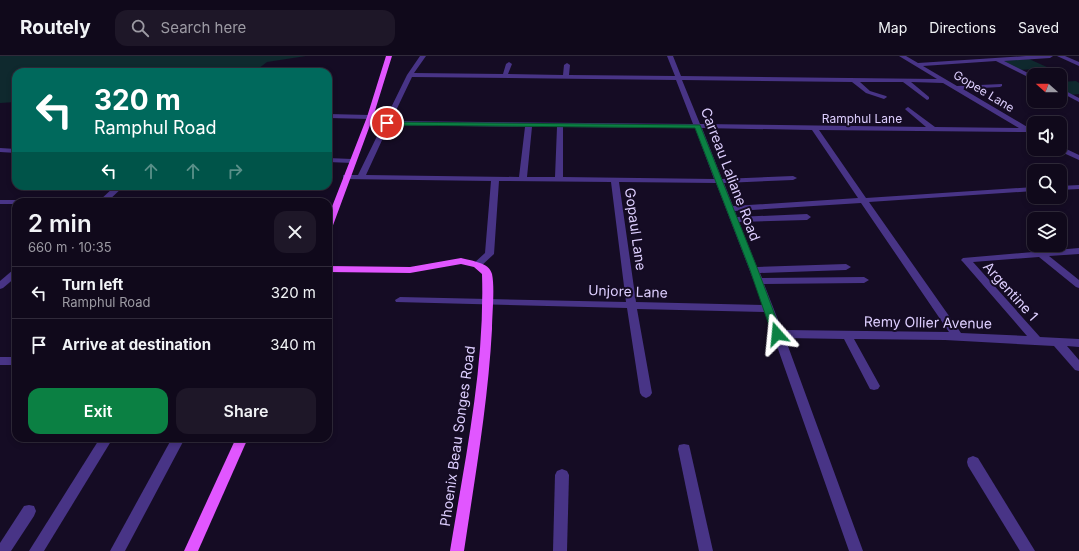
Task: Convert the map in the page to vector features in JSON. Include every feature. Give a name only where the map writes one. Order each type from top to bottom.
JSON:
[{"type":"main road","points":[[332,208],[370,117],[390,56]]},
{"type":"main road","points":[[332,269],[410,270],[427,268],[456,261],[466,261],[477,265]]},
{"type":"main road","name":"Phoenix Beau Songes Road","points":[[457,551],[484,375],[488,300],[487,274],[485,270],[477,265]]},
{"type":"main road","points":[[191,551],[240,442]]},
{"type":"street","points":[[361,177],[410,75],[423,56]]},
{"type":"street","name":"Carreau Laliane Road","points":[[670,56],[754,270],[856,551]]},
{"type":"street","name":"Gopee Lane","points":[[902,56],[918,64],[1027,130]]},
{"type":"street","points":[[989,56],[1027,75]]},
{"type":"street","points":[[918,64],[1050,56]]},
{"type":"street","points":[[1060,56],[1079,64]]},
{"type":"street","points":[[505,76],[509,64]]},
{"type":"street","points":[[566,77],[567,65]]},
{"type":"street","points":[[410,75],[946,81]]},
{"type":"street","points":[[854,80],[868,92],[884,97]]},
{"type":"street","points":[[904,80],[927,98]]},
{"type":"street","points":[[957,88],[1000,85]]},
{"type":"street","points":[[1067,94],[1079,100]]},
{"type":"street","points":[[908,109],[933,129]]},
{"type":"street","points":[[332,116],[370,117]]},
{"type":"street","name":"Ramphul Lane","points":[[387,123],[1027,130]]},
{"type":"street","points":[[523,179],[529,124]]},
{"type":"street","points":[[558,180],[560,124]]},
{"type":"street","points":[[814,128],[865,200],[957,336]]},
{"type":"street","points":[[3,150],[12,151]]},
{"type":"street","points":[[1067,152],[1079,158]]},
{"type":"street","points":[[332,160],[352,161]]},
{"type":"street","points":[[346,177],[719,181],[793,178]]},
{"type":"street","points":[[477,265],[489,254],[495,179]]},
{"type":"street","name":"Gopaul Lane","points":[[615,180],[632,306],[646,393]]},
{"type":"street","points":[[1067,188],[1079,187]]},
{"type":"street","points":[[106,198],[116,190]]},
{"type":"street","points":[[730,209],[1027,190]]},
{"type":"street","points":[[0,202],[12,202]]},
{"type":"street","points":[[734,220],[808,217]]},
{"type":"street","points":[[1041,254],[1079,251]]},
{"type":"street","points":[[1041,254],[1079,284]]},
{"type":"street","name":"Argentine 1","points":[[1038,341],[967,262],[968,259],[1041,254]]},
{"type":"street","points":[[754,270],[846,267]]},
{"type":"street","points":[[0,286],[12,276]]},
{"type":"street","points":[[758,281],[864,280]]},
{"type":"street","name":"Unjore Lane","points":[[400,300],[488,300],[632,306],[768,309]]},
{"type":"street","name":"Remy Ollier Avenue","points":[[777,334],[957,336],[1079,343]]},
{"type":"street","points":[[847,335],[874,386]]},
{"type":"street","points":[[1057,342],[1079,367]]},
{"type":"street","points":[[0,361],[12,361]]},
{"type":"street","points":[[36,551],[104,442]]},
{"type":"street","points":[[117,551],[177,442]]},
{"type":"street","points":[[684,449],[706,551]]},
{"type":"street","points":[[973,462],[1028,551]]},
{"type":"street","points":[[560,551],[562,475]]},
{"type":"street","points":[[2,551],[29,511]]},
{"type":"green space","points":[[0,56],[306,56],[267,62],[259,68],[12,68],[12,102],[0,103]]},
{"type":"green space","points":[[1029,59],[1049,68],[1027,68],[1027,69],[1019,70],[1001,61]]},
{"type":"green space","points":[[1076,81],[1079,83],[1079,94],[1070,95],[1067,94],[1067,82]]},
{"type":"route","points":[[387,123],[697,126],[754,270],[777,334]]}]
